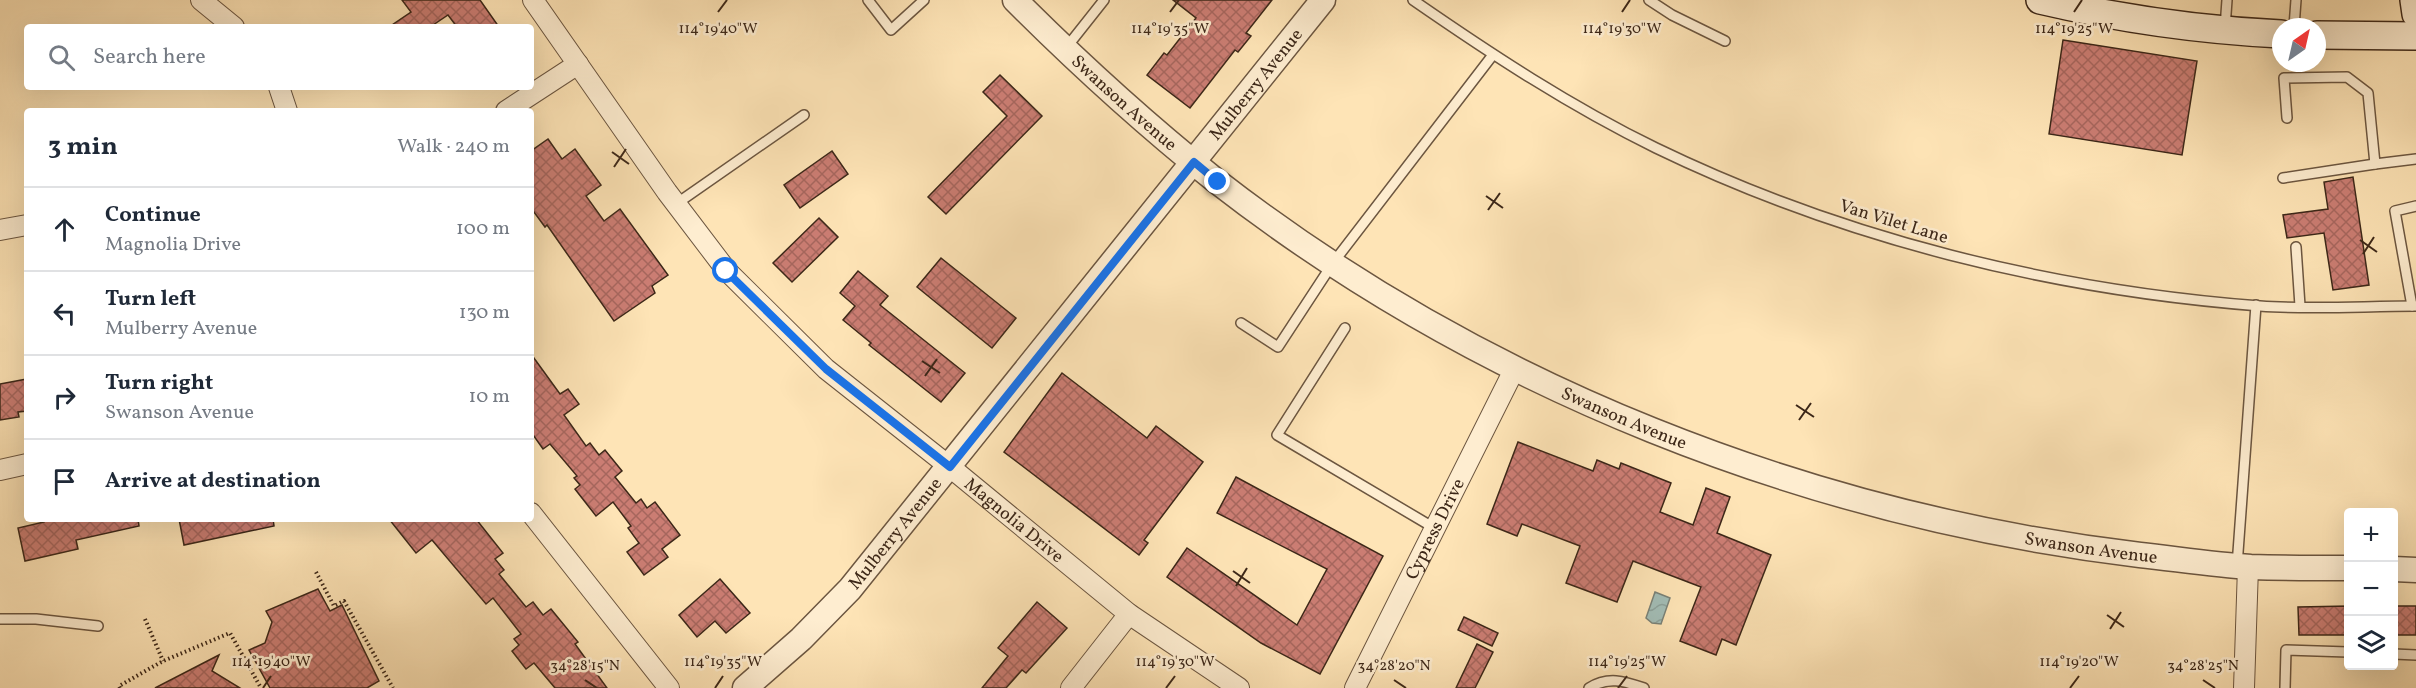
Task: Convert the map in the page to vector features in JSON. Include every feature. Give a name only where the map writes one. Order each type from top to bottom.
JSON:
[{"type":"main road","points":[[2040,0],[2100,14],[2191,28],[2272,34]]},
{"type":"main road","points":[[2414,0],[2416,14]]},
{"type":"main road","points":[[2326,35],[2416,36]]},
{"type":"street","points":[[201,0],[230,24]]},
{"type":"street","name":"Magnolia Drive","points":[[533,0],[676,204],[726,271],[826,369],[1129,614],[1239,688]]},
{"type":"street","name":"Swanson Avenue","points":[[1015,0],[1144,121],[1295,238],[1447,332],[1515,368],[1629,421],[1718,456],[1809,486],[1901,512],[1994,532],[2088,548],[2242,566],[2344,568]]},
{"type":"street","name":"Mulberry Avenue","points":[[746,688],[801,639],[850,589],[1323,0]]},
{"type":"street","points":[[511,108],[578,64]]},
{"type":"street","points":[[280,90],[286,108]]},
{"type":"street","points":[[0,230],[24,226]]},
{"type":"street","name":"Cypress Drive","points":[[1355,688],[1515,368]]},
{"type":"street","points":[[0,470],[24,465]]},
{"type":"street","points":[[534,517],[669,688]]},
{"type":"street","points":[[2242,566],[2244,688]]},
{"type":"street","points":[[2398,569],[2416,570]]},
{"type":"street","points":[[1071,688],[1129,614]]},
{"type":"lane","points":[[868,0],[891,30],[924,0]]},
{"type":"lane","points":[[1065,49],[1104,0]]},
{"type":"lane","name":"Van Vilet Lane","points":[[1413,0],[1492,56],[1563,98],[1664,151],[1780,201],[1877,234],[1963,259],[2043,277],[2131,291],[2256,305],[2414,306]]},
{"type":"lane","points":[[1649,0],[1672,15],[1725,41]]},
{"type":"lane","points":[[2225,31],[2227,0]]},
{"type":"lane","points":[[2295,18],[2296,0]]},
{"type":"lane","points":[[1241,323],[1278,347],[1333,263],[1492,56]]},
{"type":"lane","points":[[2288,118],[2284,78],[2347,77],[2368,93],[2376,164]]},
{"type":"lane","points":[[676,204],[804,115]]},
{"type":"lane","points":[[2283,178],[2416,159]]},
{"type":"lane","points":[[2414,306],[2395,211],[2416,206]]},
{"type":"lane","points":[[2296,247],[2300,306]]},
{"type":"lane","points":[[2242,566],[2256,305]]},
{"type":"lane","points":[[1345,328],[1277,435],[1436,529]]},
{"type":"lane","points":[[0,619],[36,619],[98,626]]},
{"type":"lane","points":[[2285,688],[2286,650],[2344,652]]},
{"type":"lane","points":[[2398,654],[2416,655]]},
{"type":"lane","points":[[1589,688],[1601,682],[1615,680],[1644,688]]},
{"type":"path","points":[[316,572],[334,606],[344,601],[393,688]]},
{"type":"path","points":[[145,619],[163,661]]},
{"type":"path","points":[[120,688],[119,686],[163,661],[230,633],[261,688]]},
{"type":"water","points":[[1655,592],[1670,598],[1661,624],[1652,623],[1646,618]]},
{"type":"building","points":[[402,0],[480,0],[497,24],[455,24],[448,15],[434,24],[393,24],[411,12]]},
{"type":"building","points":[[1173,0],[1272,0],[1246,33],[1251,36],[1238,52],[1235,50],[1190,108],[1147,75],[1164,53],[1167,55],[1196,18]]},
{"type":"building","points":[[2063,40],[2197,61],[2182,155],[2049,134]]},
{"type":"building","points":[[1000,75],[1042,116],[946,214],[928,197],[1007,116],[983,92]]},
{"type":"building","points":[[548,139],[562,159],[575,149],[601,185],[586,196],[604,221],[620,209],[668,275],[652,286],[655,293],[614,321],[547,225],[545,227],[534,212],[534,149]]},
{"type":"building","points":[[832,151],[848,174],[800,208],[784,185]]},
{"type":"building","points":[[2353,177],[2369,285],[2333,290],[2324,233],[2287,238],[2283,215],[2328,209],[2324,182]]},
{"type":"building","points":[[819,218],[838,237],[792,282],[773,263]]},
{"type":"building","points":[[941,258],[1016,318],[992,348],[917,287]]},
{"type":"building","points":[[858,271],[888,296],[880,305],[965,373],[941,402],[869,345],[871,343],[843,320],[855,306],[840,293]]},
{"type":"building","points":[[534,358],[560,394],[568,389],[579,404],[564,415],[586,446],[590,443],[599,455],[605,450],[622,471],[615,477],[636,503],[641,499],[647,508],[655,502],[680,535],[662,549],[668,557],[644,575],[627,552],[639,543],[628,528],[631,526],[613,502],[596,516],[575,489],[580,485],[574,478],[577,476],[550,444],[543,449],[534,436]]},
{"type":"building","points":[[1062,373],[1147,438],[1156,426],[1203,462],[1144,540],[1148,543],[1139,555],[1004,452]]},
{"type":"building","points":[[24,380],[24,411],[18,412],[19,417],[0,420],[0,384]]},
{"type":"building","points":[[1518,442],[1593,471],[1597,460],[1619,469],[1621,463],[1671,483],[1660,512],[1693,525],[1706,488],[1730,497],[1717,533],[1771,555],[1736,645],[1722,639],[1716,655],[1680,641],[1701,587],[1633,561],[1617,602],[1566,583],[1580,546],[1522,524],[1517,536],[1487,524]]},
{"type":"building","points":[[1236,477],[1383,556],[1320,674],[1261,643],[1167,577],[1187,548],[1297,625],[1327,569],[1217,513]]},
{"type":"building","points":[[44,522],[138,522],[139,526],[76,540],[78,549],[25,561],[18,528]]},
{"type":"building","points":[[180,522],[273,522],[274,526],[184,545]]},
{"type":"building","points":[[391,522],[478,522],[503,553],[495,559],[504,570],[499,574],[526,607],[533,602],[543,615],[551,609],[578,642],[575,644],[607,688],[555,688],[534,663],[526,669],[512,651],[519,645],[514,639],[521,634],[493,598],[486,604],[432,540],[416,553]]},
{"type":"building","points":[[720,579],[750,613],[726,633],[715,621],[697,637],[679,615]]},
{"type":"building","points":[[318,589],[330,611],[342,605],[379,681],[367,688],[270,688],[249,650],[265,643],[272,622],[266,611]]},
{"type":"building","points":[[1037,602],[1067,628],[1026,673],[1022,670],[1006,688],[982,688],[1008,656],[998,648]]},
{"type":"building","points":[[2344,606],[2344,635],[2299,635],[2298,607]]},
{"type":"building","points":[[2398,606],[2416,606],[2416,635],[2398,635]]},
{"type":"building","points":[[1464,617],[1498,633],[1492,646],[1458,630]]},
{"type":"building","points":[[1477,644],[1493,652],[1475,688],[1456,688]]},
{"type":"building","points":[[219,655],[212,671],[240,688],[155,688]]},
{"type":"route","points":[[726,271],[826,369],[950,467],[1194,162],[1218,182]]}]
